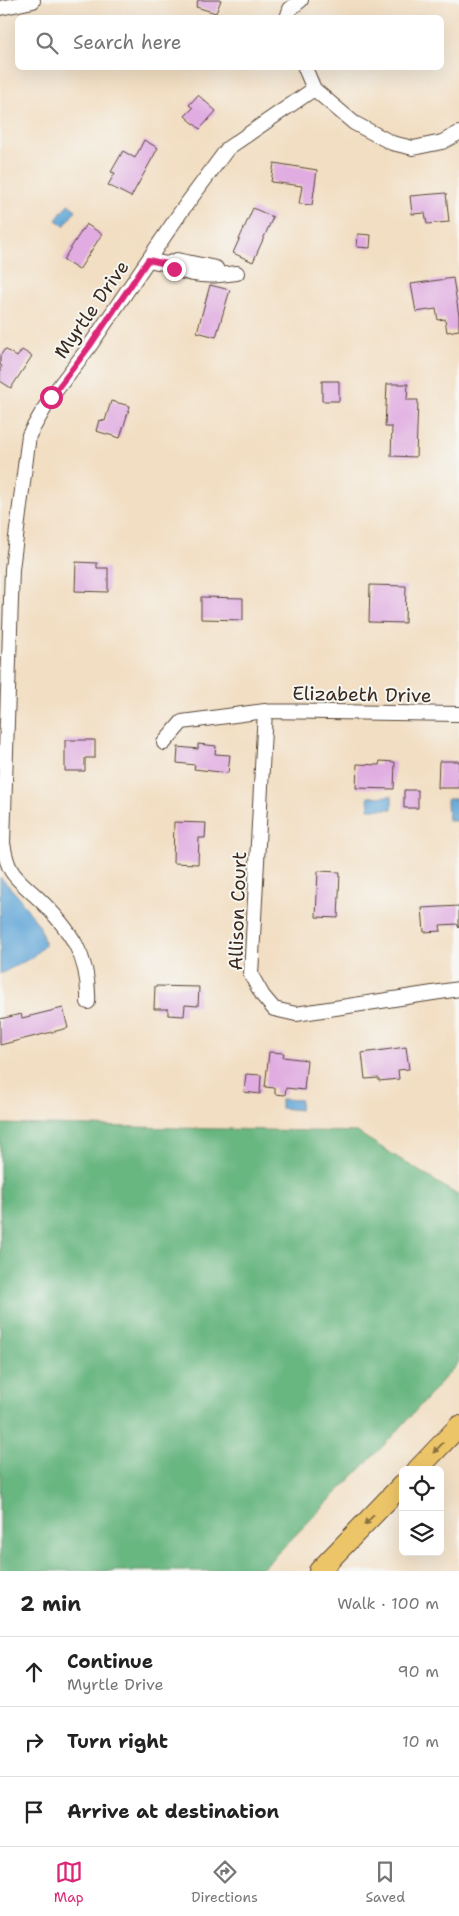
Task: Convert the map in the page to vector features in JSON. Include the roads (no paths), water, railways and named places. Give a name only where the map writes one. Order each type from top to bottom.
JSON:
[{"type":"highway","points":[[421,1466],[459,1426]]},
{"type":"highway","points":[[320,1571],[399,1488]]},
{"type":"street","points":[[288,15],[290,9],[301,0]]},
{"type":"street","points":[[0,8],[33,1]]},
{"type":"street","points":[[306,70],[314,89],[354,123],[392,143],[413,148],[442,142],[459,133]]},
{"type":"street","name":"Myrtle Drive","points":[[88,1002],[88,989],[81,954],[73,936],[40,900],[16,879],[6,862],[3,843],[12,569],[29,435],[51,397],[89,347],[228,148],[314,89]]},
{"type":"street","points":[[148,260],[167,264],[177,260],[216,268],[219,276],[236,273]]},
{"type":"street","name":"Elizabeth Drive","points":[[164,743],[182,722],[265,711],[459,714]]},
{"type":"street","name":"Allison Court","points":[[265,711],[250,975],[263,996],[274,1009],[296,1014],[459,989]]},
{"type":"water","points":[[68,204],[76,210],[64,226],[56,220]]},
{"type":"water","points":[[392,796],[392,809],[369,809],[368,797]]},
{"type":"water","points":[[447,799],[458,799],[458,821],[448,821]]},
{"type":"water","points":[[0,877],[17,895],[40,927],[45,945],[31,958],[0,974]]},
{"type":"water","points":[[281,1099],[301,1100],[300,1110],[281,1108]]}]
